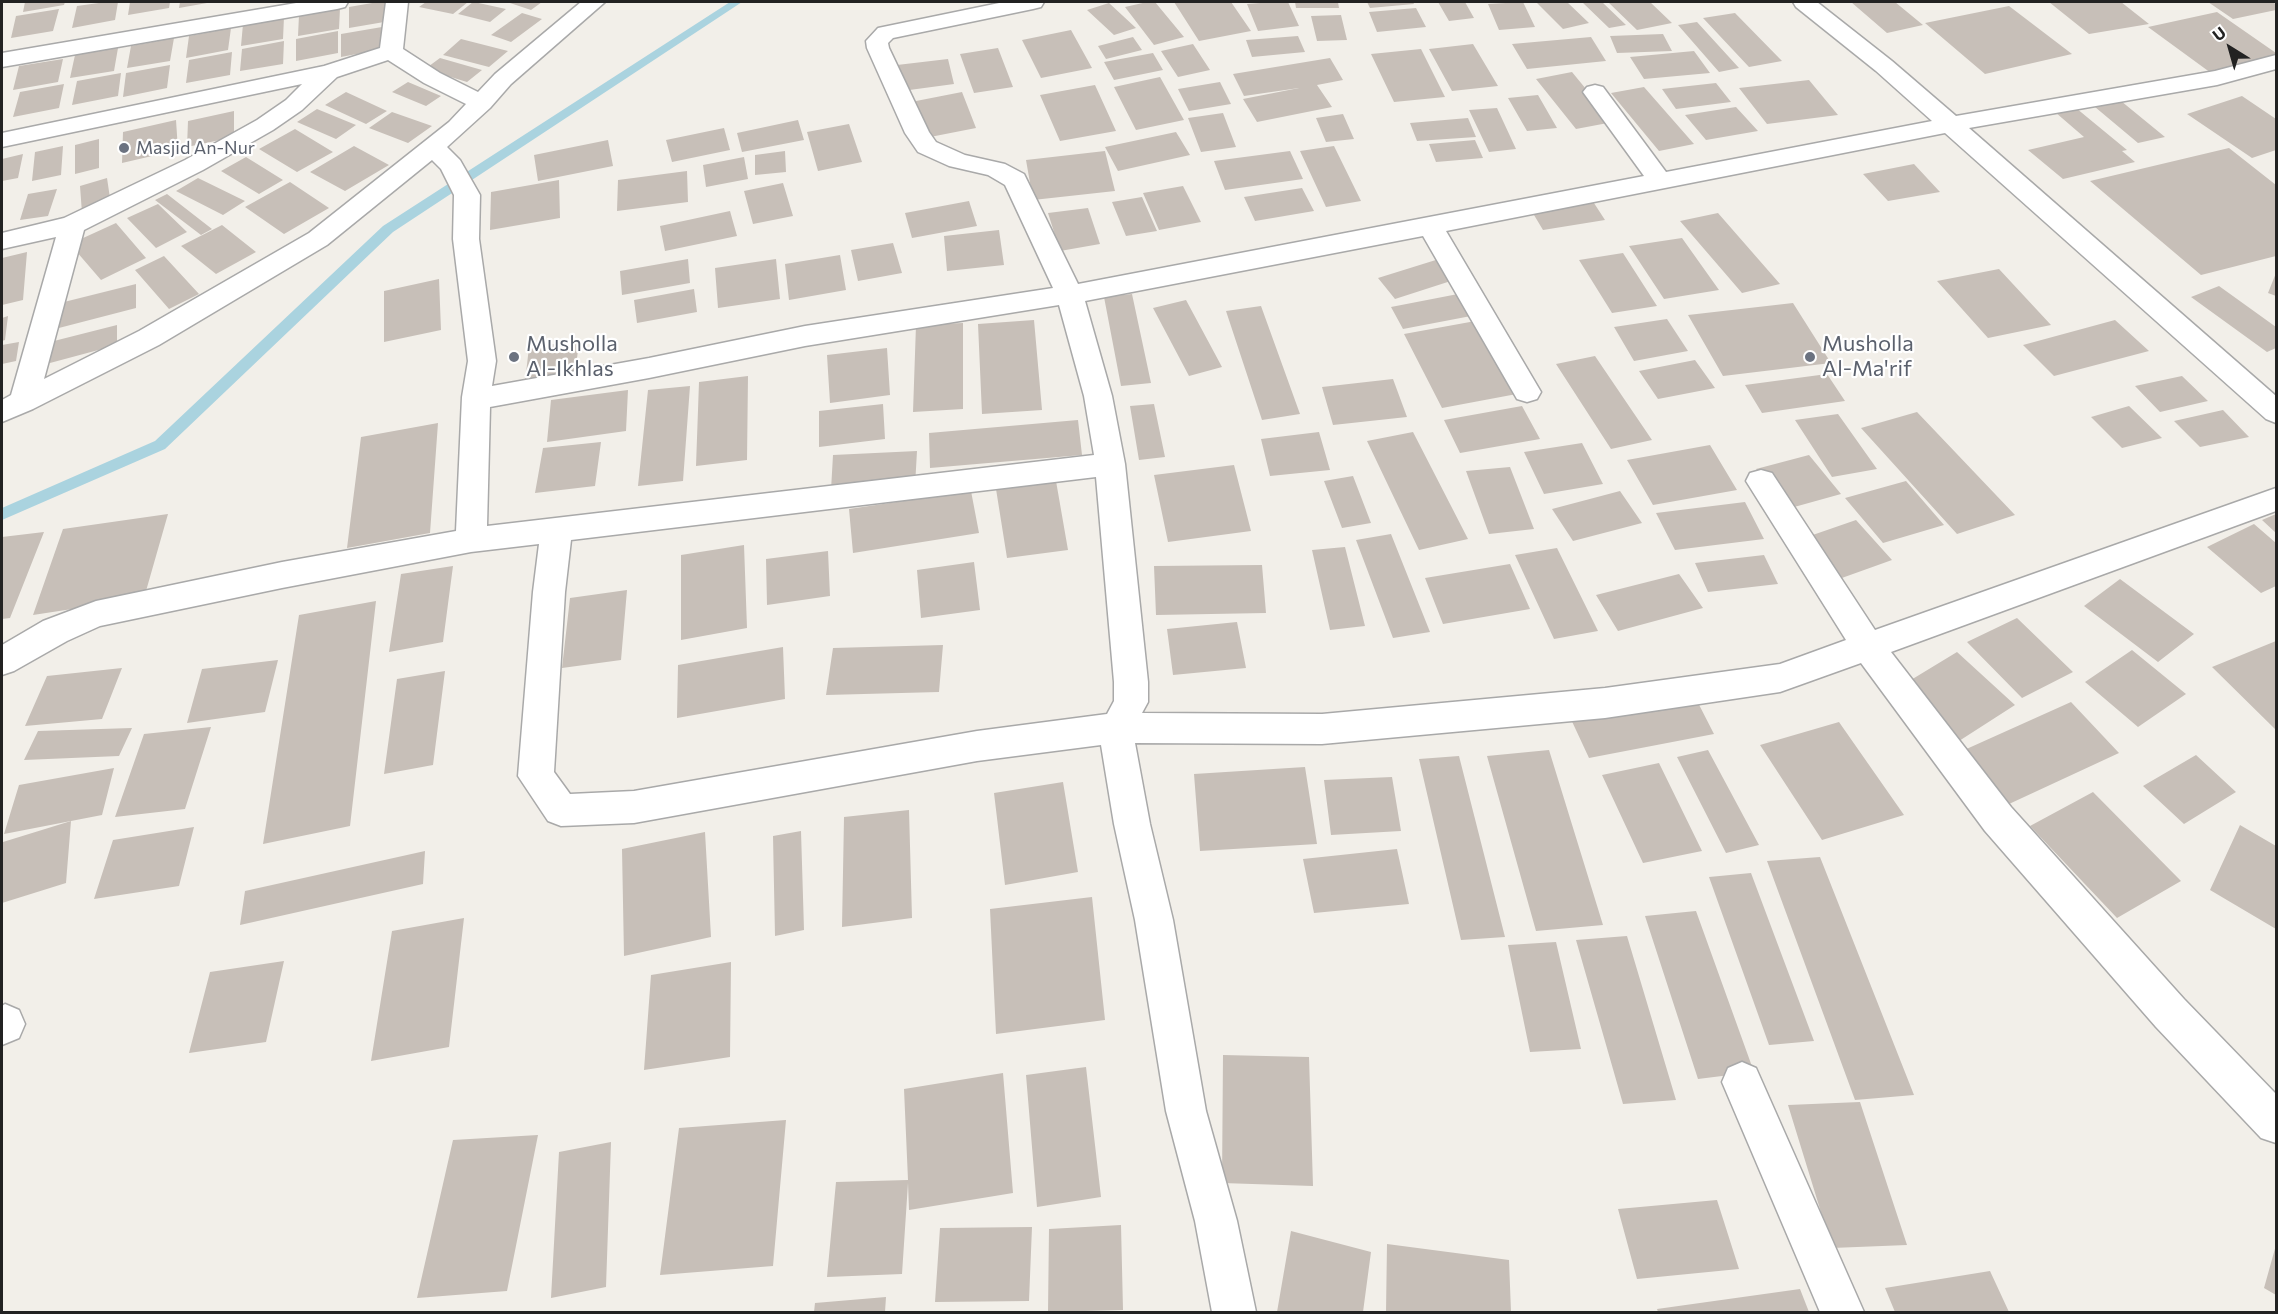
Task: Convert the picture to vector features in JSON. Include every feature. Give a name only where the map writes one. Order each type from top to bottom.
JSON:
[{"type":"street","points":[[2,60],[337,2]]},
{"type":"street","points":[[391,52],[397,2]]},
{"type":"street","points":[[12,406],[148,338],[318,239],[433,147],[482,103],[503,79],[594,2]]},
{"type":"street","points":[[1034,2],[886,33],[877,41],[878,48],[917,134],[927,147],[958,161],[996,169],[1016,180],[1069,294],[1098,396],[1110,464],[1131,682],[1131,702],[1118,728],[1118,750],[1154,920],[1186,1110],[1216,1221],[1234,1312]]},
{"type":"street","points":[[1804,2],[1884,66],[1948,125],[2277,412]]},
{"type":"street","points":[[2,140],[329,72],[391,52]]},
{"type":"street","points":[[391,52],[432,78],[482,103]]},
{"type":"street","points":[[476,397],[495,396],[649,368],[828,332],[1069,294],[1948,125],[2217,78],[2277,62]]},
{"type":"street","points":[[2,242],[72,225],[185,170],[265,126],[294,105],[329,72]]},
{"type":"street","points":[[1595,92],[1660,181]]},
{"type":"street","points":[[433,147],[451,165],[467,195],[466,239],[482,361],[476,397],[471,540]]},
{"type":"street","points":[[12,406],[72,225]]},
{"type":"street","points":[[1430,225],[1527,392]]},
{"type":"street","points":[[2,661],[55,631],[96,614],[282,575],[471,540],[1110,464]]},
{"type":"street","points":[[1761,482],[1868,647],[1998,819],[2170,1013],[2277,1123]]},
{"type":"street","points":[[557,528],[549,592],[536,776],[561,810],[634,807],[977,746],[1118,728],[1322,729],[1605,703],[1780,678],[2277,499]]},
{"type":"street","points":[[1742,1082],[1842,1312]]},
{"type":"building","points":[[25,2],[65,2],[64,5],[23,12]]},
{"type":"building","points":[[118,2],[115,20],[72,28],[77,6]]},
{"type":"building","points":[[130,2],[170,2],[169,8],[128,15]]},
{"type":"building","points":[[180,2],[207,2],[207,3],[179,8]]},
{"type":"building","points":[[390,2],[390,21],[349,28],[349,7]]},
{"type":"building","points":[[426,2],[468,2],[453,14],[419,7]]},
{"type":"building","points":[[473,2],[506,9],[490,22],[458,14]]},
{"type":"building","points":[[507,2],[542,2],[531,10]]},
{"type":"building","points":[[1155,2],[1184,37],[1154,45],[1125,7]]},
{"type":"building","points":[[1174,2],[1231,2],[1251,31],[1199,41]]},
{"type":"building","points":[[1288,2],[1299,26],[1258,31],[1247,4]]},
{"type":"building","points":[[1295,2],[1338,2],[1339,8],[1296,8]]},
{"type":"building","points":[[1367,2],[1413,2],[1414,4],[1370,8]]},
{"type":"building","points":[[1438,2],[1465,2],[1474,18],[1449,21]]},
{"type":"building","points":[[1523,2],[1535,27],[1499,30],[1488,4]]},
{"type":"building","points":[[1536,2],[1567,2],[1589,23],[1563,29]]},
{"type":"building","points":[[1582,2],[1602,2],[1626,25],[1609,28]]},
{"type":"building","points":[[1608,2],[1650,2],[1672,23],[1637,30]]},
{"type":"building","points":[[1851,2],[1895,2],[1923,25],[1887,33]]},
{"type":"building","points":[[2049,2],[2121,2],[2149,24],[2089,34]]},
{"type":"building","points":[[2208,2],[2272,2],[2276,4],[2276,10],[2233,19]]},
{"type":"building","points":[[1109,3],[1136,28],[1114,35],[1087,10]]},
{"type":"building","points":[[2009,6],[2072,54],[1985,74],[1925,23]]},
{"type":"building","points":[[340,8],[339,29],[298,36],[299,15]]},
{"type":"building","points":[[1416,8],[1426,27],[1377,32],[1369,12]]},
{"type":"building","points":[[59,9],[53,31],[11,38],[16,16]]},
{"type":"building","points":[[2217,12],[2276,53],[2276,58],[2211,73],[2148,27]]},
{"type":"building","points":[[522,13],[542,19],[511,42],[491,35]]},
{"type":"building","points":[[1735,13],[1782,61],[1749,67],[1703,18]]},
{"type":"building","points":[[1341,15],[1347,40],[1317,41],[1311,16]]},
{"type":"building","points":[[284,17],[283,39],[241,46],[243,24]]},
{"type":"building","points":[[1697,22],[1739,68],[1719,72],[1678,25]]},
{"type":"building","points":[[382,27],[383,49],[341,57],[341,34]]},
{"type":"building","points":[[231,28],[228,50],[186,58],[189,36]]},
{"type":"building","points":[[1071,30],[1092,68],[1041,78],[1022,40]]},
{"type":"building","points":[[338,31],[338,53],[296,61],[296,39]]},
{"type":"building","points":[[1663,34],[1672,51],[1617,53],[1610,36]]},
{"type":"building","points":[[1298,36],[1305,52],[1252,57],[1246,40]]},
{"type":"building","points":[[1133,37],[1142,50],[1106,59],[1098,46]]},
{"type":"building","points":[[1591,37],[1606,61],[1527,69],[1512,44]]},
{"type":"building","points":[[174,38],[170,61],[127,68],[131,46]]},
{"type":"building","points":[[461,39],[508,51],[489,67],[443,55]]},
{"type":"building","points":[[284,41],[283,64],[240,71],[242,49]]},
{"type":"building","points":[[1193,44],[1210,70],[1178,77],[1161,51]]},
{"type":"building","points":[[1473,44],[1498,86],[1452,91],[1429,49]]},
{"type":"building","points":[[118,48],[114,71],[70,78],[75,55]]},
{"type":"building","points":[[998,48],[1013,87],[974,93],[960,54]]},
{"type":"building","points":[[1421,49],[1445,97],[1394,102],[1371,54]]},
{"type":"building","points":[[1694,51],[1710,73],[1644,79],[1630,57]]},
{"type":"building","points":[[232,52],[230,75],[186,83],[189,60]]},
{"type":"building","points":[[1153,53],[1163,70],[1114,80],[1104,62]]},
{"type":"building","points":[[440,58],[482,70],[467,82],[425,69]]},
{"type":"building","points":[[1330,58],[1343,80],[1317,85],[1332,107],[1257,122],[1243,99],[1299,88],[1244,96],[1233,74]]},
{"type":"building","points":[[63,59],[58,82],[13,90],[19,66]]},
{"type":"building","points":[[948,59],[954,84],[902,91],[897,65]]},
{"type":"building","points":[[170,65],[167,88],[123,97],[126,73]]},
{"type":"building","points":[[1572,72],[1613,122],[1576,129],[1536,79]]},
{"type":"building","points":[[121,73],[118,96],[72,105],[77,81]]},
{"type":"building","points":[[1160,77],[1184,120],[1136,130],[1114,87]]},
{"type":"building","points":[[1809,80],[1838,115],[1767,124],[1739,88]]},
{"type":"building","points":[[408,82],[441,96],[426,106],[392,92]]},
{"type":"building","points":[[1220,82],[1231,104],[1189,111],[1178,89]]},
{"type":"building","points":[[1716,83],[1731,102],[1676,109],[1662,89]]},
{"type":"building","points":[[64,84],[59,108],[13,117],[20,92]]},
{"type":"building","points":[[1095,85],[1116,131],[1060,141],[1040,95]]},
{"type":"building","points":[[1644,87],[1694,144],[1659,151],[1611,93]]},
{"type":"building","points":[[346,92],[387,111],[366,124],[325,105]]},
{"type":"building","points":[[962,92],[976,128],[925,138],[911,102]]},
{"type":"building","points":[[1538,95],[1557,128],[1527,131],[1508,98]]},
{"type":"building","points":[[2242,96],[2276,119],[2276,150],[2252,158],[2187,114]]},
{"type":"building","points":[[2121,101],[2165,137],[2138,143],[2095,107]]},
{"type":"building","points":[[1736,107],[1758,131],[1706,140],[1685,115]]},
{"type":"building","points":[[1497,108],[1516,149],[1489,152],[1469,110]]},
{"type":"building","points":[[2076,108],[2127,150],[2122,151],[2135,162],[2063,179],[2028,150],[2084,137],[2055,112]]},
{"type":"building","points":[[317,109],[356,125],[336,139],[297,122]]},
{"type":"building","points":[[234,111],[234,137],[187,147],[188,121]]},
{"type":"building","points":[[392,112],[432,126],[408,143],[369,128]]},
{"type":"building","points":[[1223,113],[1236,147],[1201,152],[1188,118]]},
{"type":"building","points":[[1343,114],[1354,139],[1326,142],[1316,118]]},
{"type":"building","points":[[1468,118],[1476,137],[1417,141],[1410,123]]},
{"type":"building","points":[[176,120],[178,150],[122,163],[123,132]]},
{"type":"building","points":[[798,120],[804,140],[742,152],[737,133]]},
{"type":"building","points":[[849,124],[862,162],[818,171],[807,132]]},
{"type":"building","points":[[724,128],[730,150],[672,162],[666,140]]},
{"type":"building","points":[[295,129],[333,152],[297,172],[259,149]]},
{"type":"building","points":[[1176,132],[1190,155],[1118,171],[1105,147]]},
{"type":"building","points":[[99,139],[99,168],[75,174],[75,145]]},
{"type":"building","points":[[608,140],[613,166],[538,181],[534,155]]},
{"type":"building","points":[[1475,140],[1483,158],[1436,162],[1429,144]]},
{"type":"building","points":[[63,146],[61,175],[32,181],[35,152]]},
{"type":"building","points":[[354,146],[389,165],[345,191],[310,172]]},
{"type":"building","points":[[1334,146],[1361,201],[1326,207],[1300,151]]},
{"type":"building","points":[[2229,148],[2276,185],[2276,256],[2201,275],[2090,181]]},
{"type":"building","points":[[785,151],[786,172],[755,175],[755,155]]},
{"type":"building","points":[[1105,151],[1115,191],[1033,200],[1026,160]]},
{"type":"building","points":[[1290,151],[1303,179],[1225,190],[1214,161]]},
{"type":"building","points":[[23,154],[18,178],[2,181],[2,159]]},
{"type":"building","points":[[246,157],[283,180],[259,194],[221,171]]},
{"type":"building","points":[[744,157],[748,179],[706,187],[703,165]]},
{"type":"building","points":[[1914,164],[1940,192],[1888,201],[1863,174]]},
{"type":"building","points":[[687,171],[688,202],[617,211],[618,180]]},
{"type":"building","points":[[107,178],[111,205],[82,213],[80,186]]},
{"type":"building","points":[[198,178],[245,201],[223,215],[176,191]]},
{"type":"building","points":[[559,180],[560,218],[490,230],[491,192]]},
{"type":"building","points":[[290,182],[329,208],[284,234],[245,207]]},
{"type":"building","points":[[783,183],[793,216],[753,224],[744,191]]},
{"type":"building","points":[[1183,186],[1201,222],[1159,230],[1143,193]]},
{"type":"building","points":[[1302,188],[1314,211],[1255,221],[1244,197]]},
{"type":"building","points":[[57,189],[48,216],[20,220],[28,194]]},
{"type":"building","points":[[167,194],[212,229],[201,235],[155,200]]},
{"type":"building","points":[[1142,197],[1157,231],[1126,236],[1112,202]]},
{"type":"building","points":[[1592,200],[1605,220],[1543,230],[1531,210]]},
{"type":"building","points":[[969,201],[977,226],[912,238],[905,213]]},
{"type":"building","points":[[158,204],[187,232],[156,248],[127,218]]},
{"type":"building","points":[[1088,208],[1100,244],[1060,251],[1048,213]]},
{"type":"building","points":[[730,211],[737,236],[665,251],[660,226]]},
{"type":"building","points":[[1718,213],[1780,284],[1742,293],[1680,221]]},
{"type":"building","points":[[116,223],[146,258],[101,280],[70,244]]},
{"type":"building","points":[[222,225],[256,252],[216,274],[181,246]]},
{"type":"building","points":[[999,230],[1004,265],[947,271],[944,236]]},
{"type":"building","points":[[1682,238],[1719,290],[1664,299],[1629,246]]},
{"type":"building","points":[[893,243],[902,273],[858,281],[851,250]]},
{"type":"building","points":[[27,252],[23,300],[2,305],[2,258]]},
{"type":"building","points":[[1623,253],[1657,306],[1612,313],[1579,260]]},
{"type":"building","points":[[840,255],[846,290],[789,300],[785,264]]},
{"type":"building","points":[[164,256],[199,294],[169,309],[135,270]]},
{"type":"building","points":[[688,259],[690,283],[622,295],[620,271]]},
{"type":"building","points":[[776,259],[780,299],[718,308],[715,268]]},
{"type":"building","points":[[1439,259],[1457,279],[1395,299],[1378,278]]},
{"type":"building","points":[[1999,269],[2051,325],[1988,338],[1937,281]]},
{"type":"building","points":[[2276,273],[2276,296],[2268,293]]},
{"type":"building","points":[[439,279],[441,330],[384,342],[384,291]]},
{"type":"building","points":[[136,284],[136,308],[55,329],[56,304]]},
{"type":"building","points":[[2219,286],[2276,327],[2276,348],[2267,352],[2191,297]]},
{"type":"building","points":[[694,289],[697,312],[637,323],[634,300]]},
{"type":"building","points":[[1132,294],[1151,383],[1121,386],[1104,297]]},
{"type":"building","points":[[1458,294],[1471,316],[1403,329],[1391,307]]},
{"type":"building","points":[[1186,300],[1222,367],[1189,376],[1153,308]]},
{"type":"building","points":[[1793,303],[1831,363],[1723,376],[1688,315]]},
{"type":"building","points":[[1261,306],[1300,414],[1262,420],[1226,311]]},
{"type":"building","points":[[8,316],[5,340],[2,341],[2,318]]},
{"type":"building","points":[[1667,319],[1688,351],[1634,361],[1614,327]]},
{"type":"building","points":[[1034,320],[1042,410],[982,414],[978,324]]},
{"type":"building","points":[[1481,320],[1522,393],[1442,408],[1404,334]]},
{"type":"building","points":[[2115,320],[2149,351],[2054,376],[2023,345]]},
{"type":"building","points":[[963,323],[963,409],[913,412],[916,325]]},
{"type":"building","points":[[117,325],[117,345],[50,363],[50,342]]},
{"type":"building","points":[[579,341],[575,376],[525,382],[529,347]]},
{"type":"building","points":[[19,342],[16,361],[2,364],[2,345]]},
{"type":"building","points":[[887,348],[890,395],[830,403],[827,355]]},
{"type":"building","points":[[1595,356],[1652,440],[1611,449],[1556,364]]},
{"type":"building","points":[[1695,360],[1715,388],[1658,399],[1639,371]]},
{"type":"building","points":[[1827,374],[1845,401],[1762,413],[1745,385]]},
{"type":"building","points":[[748,376],[747,460],[696,466],[699,382]]},
{"type":"building","points":[[2182,376],[2208,401],[2160,412],[2135,386]]},
{"type":"building","points":[[1393,379],[1407,417],[1333,425],[1322,387]]},
{"type":"building","points":[[690,386],[683,481],[638,486],[648,390]]},
{"type":"building","points":[[628,390],[626,431],[547,442],[551,400]]},
{"type":"building","points":[[883,404],[885,439],[819,447],[819,411]]},
{"type":"building","points":[[1154,404],[1165,457],[1139,460],[1130,406]]},
{"type":"building","points":[[1522,406],[1540,439],[1460,453],[1444,420]]},
{"type":"building","points":[[2129,406],[2162,438],[2122,448],[2091,417]]},
{"type":"building","points":[[2223,410],[2249,437],[2200,447],[2174,421]]},
{"type":"building","points":[[1917,412],[2015,515],[1957,534],[1861,428]]},
{"type":"building","points":[[1838,414],[1877,469],[1832,477],[1795,420]]},
{"type":"building","points":[[1078,420],[1082,455],[930,468],[929,433]]},
{"type":"building","points":[[438,423],[430,533],[347,548],[361,437]]},
{"type":"building","points":[[1319,432],[1330,470],[1270,476],[1261,439]]},
{"type":"building","points":[[1413,432],[1468,539],[1419,550],[1367,441]]},
{"type":"building","points":[[601,442],[595,486],[535,493],[543,448]]},
{"type":"building","points":[[1582,443],[1603,484],[1544,494],[1524,452]]},
{"type":"building","points":[[1710,445],[1737,490],[1653,505],[1627,460]]},
{"type":"building","points":[[917,451],[915,486],[831,490],[833,455]]},
{"type":"building","points":[[1809,455],[1841,494],[1787,509],[1756,469]]},
{"type":"building","points":[[1234,465],[1251,531],[1168,542],[1154,475]]},
{"type":"building","points":[[1510,467],[1534,529],[1489,534],[1466,471]]},
{"type":"building","points":[[1353,476],[1371,523],[1342,528],[1324,481]]},
{"type":"building","points":[[1056,481],[1068,550],[1007,558],[996,489]]},
{"type":"building","points":[[1906,481],[1944,525],[1883,543],[1845,498]]},
{"type":"building","points":[[971,491],[979,533],[853,553],[849,509]]},
{"type":"building","points":[[1620,491],[1642,523],[1573,541],[1552,509]]},
{"type":"building","points":[[1745,502],[1764,539],[1675,550],[1656,513]]},
{"type":"building","points":[[168,514],[144,598],[33,615],[63,529]]},
{"type":"building","points":[[2276,514],[2276,533],[2262,520]]},
{"type":"building","points":[[1856,520],[1892,560],[1839,579],[1804,538]]},
{"type":"building","points":[[2254,524],[2276,543],[2276,586],[2261,593],[2207,547]]},
{"type":"building","points":[[44,532],[10,618],[2,619],[2,537]]},
{"type":"building","points":[[1391,534],[1430,632],[1393,638],[1356,540]]},
{"type":"building","points":[[744,545],[747,628],[681,640],[681,555]]},
{"type":"building","points":[[1345,547],[1365,626],[1330,630],[1312,550]]},
{"type":"building","points":[[1557,548],[1598,631],[1554,639],[1515,555]]},
{"type":"building","points":[[828,551],[830,596],[767,605],[766,559]]},
{"type":"building","points":[[1764,555],[1778,584],[1708,592],[1695,563]]},
{"type":"building","points":[[974,562],[980,610],[921,618],[917,570]]},
{"type":"building","points":[[1510,564],[1530,609],[1443,624],[1425,578]]},
{"type":"building","points":[[1262,565],[1266,613],[1156,615],[1154,566]]},
{"type":"building","points":[[453,566],[443,642],[389,652],[401,574]]},
{"type":"building","points":[[1679,574],[1703,608],[1618,631],[1596,595]]},
{"type":"building","points":[[2120,579],[2194,634],[2158,662],[2084,606]]},
{"type":"building","points":[[627,590],[621,660],[562,668],[570,598]]},
{"type":"building","points":[[376,601],[350,826],[263,844],[299,615]]},
{"type":"building","points":[[2017,618],[2073,672],[2022,698],[1967,642]]},
{"type":"building","points":[[1237,622],[1246,668],[1173,675],[1167,629]]},
{"type":"building","points":[[2276,641],[2276,730],[2212,667]]},
{"type":"building","points":[[943,645],[939,692],[826,695],[833,648]]},
{"type":"building","points":[[783,647],[785,699],[677,718],[678,665]]},
{"type":"building","points":[[2132,650],[2186,694],[2138,727],[2085,682]]},
{"type":"building","points":[[1957,652],[2015,705],[1959,741],[1901,686]]},
{"type":"building","points":[[278,660],[265,712],[187,723],[202,669]]},
{"type":"building","points":[[122,668],[102,719],[25,726],[47,676]]},
{"type":"building","points":[[445,671],[433,765],[384,774],[397,679]]},
{"type":"building","points":[[1692,691],[1714,734],[1589,758],[1569,715]]},
{"type":"building","points":[[2071,702],[2119,753],[2009,804],[1962,751]]},
{"type":"building","points":[[1839,722],[1904,815],[1822,840],[1760,745]]},
{"type":"building","points":[[211,727],[185,809],[115,817],[144,734]]},
{"type":"building","points":[[132,728],[119,756],[24,760],[38,731]]},
{"type":"building","points":[[1549,750],[1603,925],[1536,931],[1487,756]]},
{"type":"building","points":[[1708,750],[1759,845],[1726,853],[1677,757]]},
{"type":"building","points":[[2196,755],[2236,792],[2184,824],[2143,786]]},
{"type":"building","points":[[1459,756],[1505,937],[1461,940],[1419,759]]},
{"type":"building","points":[[1659,763],[1702,851],[1643,863],[1602,775]]},
{"type":"building","points":[[1305,767],[1317,844],[1200,851],[1194,774]]},
{"type":"building","points":[[114,768],[102,815],[4,834],[19,785]]},
{"type":"building","points":[[1392,777],[1401,831],[1331,835],[1324,780]]},
{"type":"building","points":[[1063,782],[1078,872],[1005,885],[994,793]]},
{"type":"building","points":[[2093,792],[2181,881],[2117,918],[2030,826]]},
{"type":"building","points":[[909,810],[912,918],[842,927],[844,817]]},
{"type":"building","points":[[71,821],[66,883],[2,903],[3,842]]},
{"type":"building","points":[[2240,825],[2276,846],[2276,929],[2210,890]]},
{"type":"building","points":[[194,827],[179,886],[94,899],[113,840]]},
{"type":"building","points":[[801,831],[804,930],[775,936],[773,836]]},
{"type":"building","points":[[705,832],[711,937],[624,956],[622,849]]},
{"type":"building","points":[[1397,849],[1409,904],[1314,913],[1303,859]]},
{"type":"building","points":[[425,851],[423,884],[240,925],[245,891]]},
{"type":"building","points":[[1820,857],[1914,1095],[1855,1100],[1767,861]]},
{"type":"building","points":[[1751,873],[1814,1041],[1769,1045],[1709,877]]},
{"type":"building","points":[[1092,897],[1105,1020],[996,1034],[990,909]]},
{"type":"building","points":[[1696,911],[1754,1072],[1698,1079],[1645,916]]},
{"type":"building","points":[[464,918],[449,1047],[371,1061],[392,931]]},
{"type":"building","points":[[1627,936],[1676,1100],[1623,1104],[1576,940]]},
{"type":"building","points":[[1556,942],[1581,1049],[1530,1052],[1508,945]]},
{"type":"building","points":[[284,961],[266,1042],[189,1053],[210,972]]},
{"type":"building","points":[[731,962],[730,1057],[644,1070],[651,975]]},
{"type":"building","points":[[1223,1055],[1309,1057],[1313,1186],[1222,1183]]},
{"type":"building","points":[[1086,1067],[1101,1197],[1037,1207],[1026,1075]]},
{"type":"building","points":[[1003,1073],[1013,1193],[909,1210],[908,1183],[902,1274],[827,1277],[836,1182],[908,1180],[904,1089]]},
{"type":"building","points":[[1860,1102],[1907,1245],[1832,1248],[1788,1105]]},
{"type":"building","points":[[786,1120],[773,1266],[660,1275],[679,1128]]},
{"type":"building","points":[[538,1135],[507,1291],[417,1298],[453,1140]]},
{"type":"building","points":[[611,1142],[606,1287],[551,1298],[559,1152]]},
{"type":"building","points":[[1717,1200],[1739,1269],[1637,1279],[1618,1209]]},
{"type":"building","points":[[1121,1225],[1123,1310],[1048,1312],[1049,1229]]},
{"type":"building","points":[[1032,1227],[1029,1301],[935,1302],[940,1228]]},
{"type":"building","points":[[1291,1231],[1371,1252],[1363,1312],[1277,1312]]},
{"type":"building","points":[[1387,1244],[1509,1260],[1511,1312],[1386,1312]]},
{"type":"building","points":[[2276,1245],[2276,1295],[2264,1288]]},
{"type":"building","points":[[1990,1271],[2009,1312],[1895,1312],[1885,1288]]},
{"type":"building","points":[[1800,1289],[1809,1312],[1658,1312],[1657,1309]]},
{"type":"building","points":[[886,1297],[885,1312],[814,1312],[815,1303]]},
{"type":"waterway","points":[[2,514],[160,445],[388,229],[737,2]]},
{"type":"place","name":"Masjid An-Nur","points":[[124,148]]},
{"type":"place","name":"Musholla Al-Ikhlas","points":[[514,357]]},
{"type":"place","name":"Musholla Al-Ma'rif","points":[[1810,357]]}]
